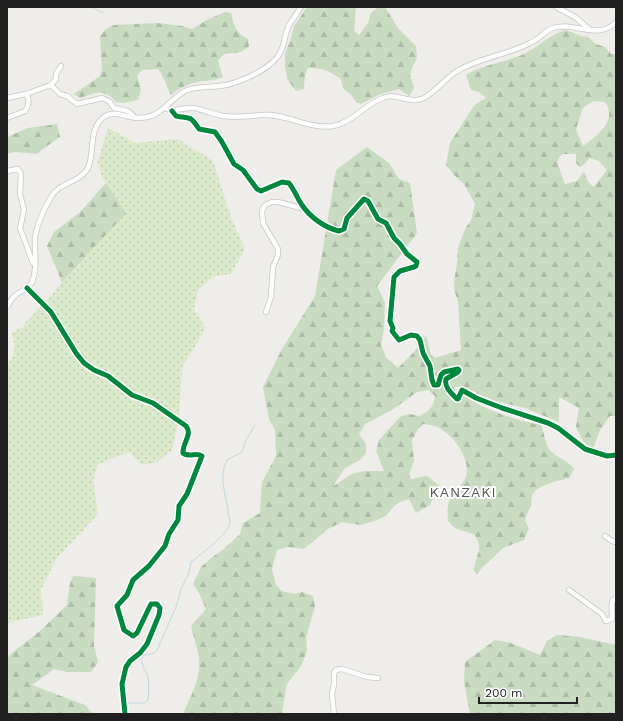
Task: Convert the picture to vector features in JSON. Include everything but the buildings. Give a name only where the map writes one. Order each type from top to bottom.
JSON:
[{"type":"street","points":[[7,307],[14,296],[27,288],[33,280],[35,266],[35,235],[40,220],[56,190],[79,177],[87,170],[90,162],[94,134],[103,117],[110,114],[119,114],[135,118],[150,116],[164,108],[174,98],[187,90],[193,88],[234,84],[264,69],[273,63],[281,52],[288,26],[301,7]]},
{"type":"street","points":[[556,7],[575,17],[590,30]]},
{"type":"street","points":[[164,108],[172,111],[192,108],[217,115],[233,117],[278,115],[315,125],[333,126],[342,124],[382,98],[392,96],[416,101],[424,98],[456,72],[468,66],[532,43],[551,28],[565,26],[590,30],[603,30],[611,27],[616,22]]},
{"type":"street","points":[[7,98],[26,94],[50,86],[56,79],[56,74],[61,66]]},
{"type":"street","points":[[50,86],[77,104],[96,99],[106,99],[114,108],[127,110],[131,112],[135,118]]},
{"type":"street","points":[[7,118],[25,110],[28,103],[28,96],[26,94]]},
{"type":"street","points":[[172,111],[176,116],[190,118],[193,120],[198,129],[215,132],[234,164],[243,170],[257,189],[261,190],[282,182],[289,183],[305,209],[317,220],[339,231],[344,229],[346,218],[364,199],[366,199],[378,219],[386,223],[394,238],[417,264],[414,267],[400,271],[394,277],[390,321],[393,328],[393,334],[399,340],[411,335],[417,336],[420,340],[423,353],[430,366],[434,385],[438,385],[441,375],[444,372],[458,369],[458,372],[446,379],[445,383],[447,388],[457,399],[462,390],[476,398],[502,408],[548,423],[558,428],[585,449],[608,456],[616,455]]},
{"type":"street","points":[[7,171],[16,168],[21,174],[20,194],[24,210],[20,228],[35,266]]},
{"type":"street","points":[[266,312],[271,297],[273,267],[278,255],[278,249],[263,224],[262,211],[265,205],[272,202],[278,202],[305,209]]},
{"type":"street","points":[[27,288],[51,312],[76,353],[84,363],[94,370],[108,376],[132,395],[153,403],[186,426],[189,432],[182,449],[183,454],[187,456],[199,454],[202,456],[187,494],[178,506],[178,520],[169,534],[165,546],[149,566],[133,580],[127,595],[117,606],[124,630],[133,636],[137,633],[151,604],[157,604],[160,608],[159,615],[147,644],[140,653],[130,661],[126,668],[122,684],[125,714]]},
{"type":"street","points":[[605,536],[616,542]]},
{"type":"street","points":[[569,590],[602,614],[606,621],[612,619],[613,614],[611,604],[613,600],[616,599]]},
{"type":"street","points":[[334,714],[332,694],[334,673],[336,670],[342,668],[367,677],[378,678]]},
{"type":"green space","points":[[307,7],[356,7],[354,31],[359,35],[368,23],[371,13],[378,7],[385,7],[398,28],[416,46],[417,58],[410,75],[414,88],[409,96],[399,89],[378,95],[361,104],[356,102],[343,88],[341,79],[326,70],[313,68],[308,68],[305,75],[304,89],[296,91],[287,79],[285,53],[294,26]]},
{"type":"green space","points":[[225,12],[231,13],[236,28],[240,34],[248,39],[249,47],[239,52],[226,54],[220,58],[218,61],[223,77],[191,84],[183,87],[171,95],[158,69],[142,70],[137,76],[141,90],[138,100],[123,103],[116,102],[104,93],[95,93],[80,98],[74,94],[100,76],[102,71],[100,36],[106,29],[114,25],[158,23],[182,26],[192,29]]},
{"type":"green space","points":[[566,30],[588,37],[596,44],[605,47],[611,54],[616,54],[616,416],[610,416],[600,430],[593,449],[583,441],[576,427],[579,408],[559,397],[559,422],[525,408],[495,401],[464,387],[455,387],[455,393],[450,399],[456,403],[460,402],[464,396],[501,414],[541,425],[546,444],[549,449],[555,455],[569,463],[574,469],[569,478],[542,486],[534,492],[531,506],[525,518],[529,528],[524,540],[503,548],[477,574],[474,571],[479,550],[479,542],[477,538],[472,534],[457,529],[448,521],[448,507],[450,500],[466,476],[466,461],[459,446],[448,434],[435,426],[423,424],[418,429],[412,440],[414,461],[409,474],[411,479],[427,476],[440,486],[429,506],[416,513],[409,499],[400,502],[394,506],[386,516],[374,521],[360,525],[342,522],[328,529],[304,549],[288,547],[277,550],[272,569],[276,585],[282,591],[294,594],[302,592],[313,596],[315,607],[306,637],[307,651],[301,666],[287,684],[282,711],[284,714],[183,714],[193,692],[199,669],[198,653],[191,626],[206,609],[193,584],[201,567],[240,534],[243,523],[260,513],[262,482],[276,456],[275,430],[269,419],[263,387],[282,349],[315,296],[336,170],[367,147],[389,163],[399,179],[410,183],[417,233],[377,286],[385,303],[384,329],[381,345],[386,357],[398,368],[413,353],[426,336],[431,355],[435,358],[461,350],[458,301],[454,290],[454,281],[458,248],[465,229],[471,220],[475,204],[464,184],[446,165],[450,143],[473,107],[486,98],[479,92],[471,90],[466,75],[480,68],[522,55],[560,32]],"holes":[[[593,101],[605,102],[609,115],[607,122],[600,133],[583,146],[576,129],[583,108]],[[563,154],[576,154],[576,163],[580,167],[586,163],[589,158],[599,161],[607,170],[594,187],[588,182],[584,171],[577,181],[565,184],[557,162]],[[428,390],[435,396],[433,405],[428,411],[419,416],[410,414],[401,416],[379,440],[376,451],[384,471],[364,471],[352,474],[332,487],[345,468],[360,460],[366,453],[366,444],[359,434],[365,424],[392,410],[417,392]]]},
{"type":"green space","points":[[57,124],[60,137],[36,154],[15,152],[7,154],[7,137],[28,128]]},
{"type":"green space","points":[[108,128],[135,143],[178,139],[213,161],[231,218],[245,249],[231,274],[215,276],[198,290],[194,309],[206,328],[182,367],[179,417],[172,450],[157,462],[142,465],[129,452],[98,464],[93,481],[98,514],[56,559],[41,589],[43,615],[10,622],[7,628],[7,368],[14,351],[14,343],[11,333],[23,327],[66,277],[126,213],[102,177],[98,162]]},
{"type":"green space","points":[[106,183],[126,213],[62,282],[47,246],[54,232],[80,212]]},
{"type":"green space","points":[[73,576],[96,578],[94,645],[98,662],[91,672],[67,672],[54,669],[32,685],[85,705],[93,714],[7,714],[7,657],[40,631],[67,605],[70,583]]},
{"type":"green space","points":[[557,635],[580,637],[616,645],[616,714],[470,714],[464,682],[465,662],[495,640],[511,643],[540,655],[547,641]]},
{"type":"waterway","points":[[91,7],[103,13]]},
{"type":"waterway","points":[[128,714],[127,703],[144,703],[148,700],[148,677],[143,666],[142,658],[147,654],[153,654],[157,650],[176,607],[181,589],[189,573],[191,562],[218,540],[230,524],[223,486],[224,467],[227,460],[242,452],[246,440],[255,425]]},
{"type":"cycle path","points":[[172,111],[176,116],[194,121],[199,129],[215,132],[234,164],[243,170],[257,189],[261,191],[282,182],[289,183],[309,214],[334,230],[339,231],[344,229],[347,218],[364,199],[368,201],[378,219],[386,223],[394,238],[407,254],[417,262],[416,266],[400,271],[394,277],[390,321],[393,328],[392,331],[399,340],[411,335],[417,336],[420,340],[423,353],[430,366],[434,385],[438,385],[441,375],[444,372],[458,369],[458,372],[446,379],[448,390],[457,399],[462,390],[476,398],[502,408],[548,423],[558,428],[585,449],[607,456],[616,455]]},
{"type":"cycle path","points":[[27,288],[51,312],[76,353],[84,363],[94,370],[108,376],[132,395],[153,403],[186,426],[188,429],[188,436],[183,453],[202,456],[187,494],[179,506],[178,520],[169,534],[165,546],[149,566],[133,580],[127,595],[117,606],[124,630],[133,636],[137,633],[151,604],[157,604],[160,608],[159,615],[147,644],[126,667],[122,684],[125,714]]},
{"type":"district","name":"KANZAKI","points":[[463,492]]}]
